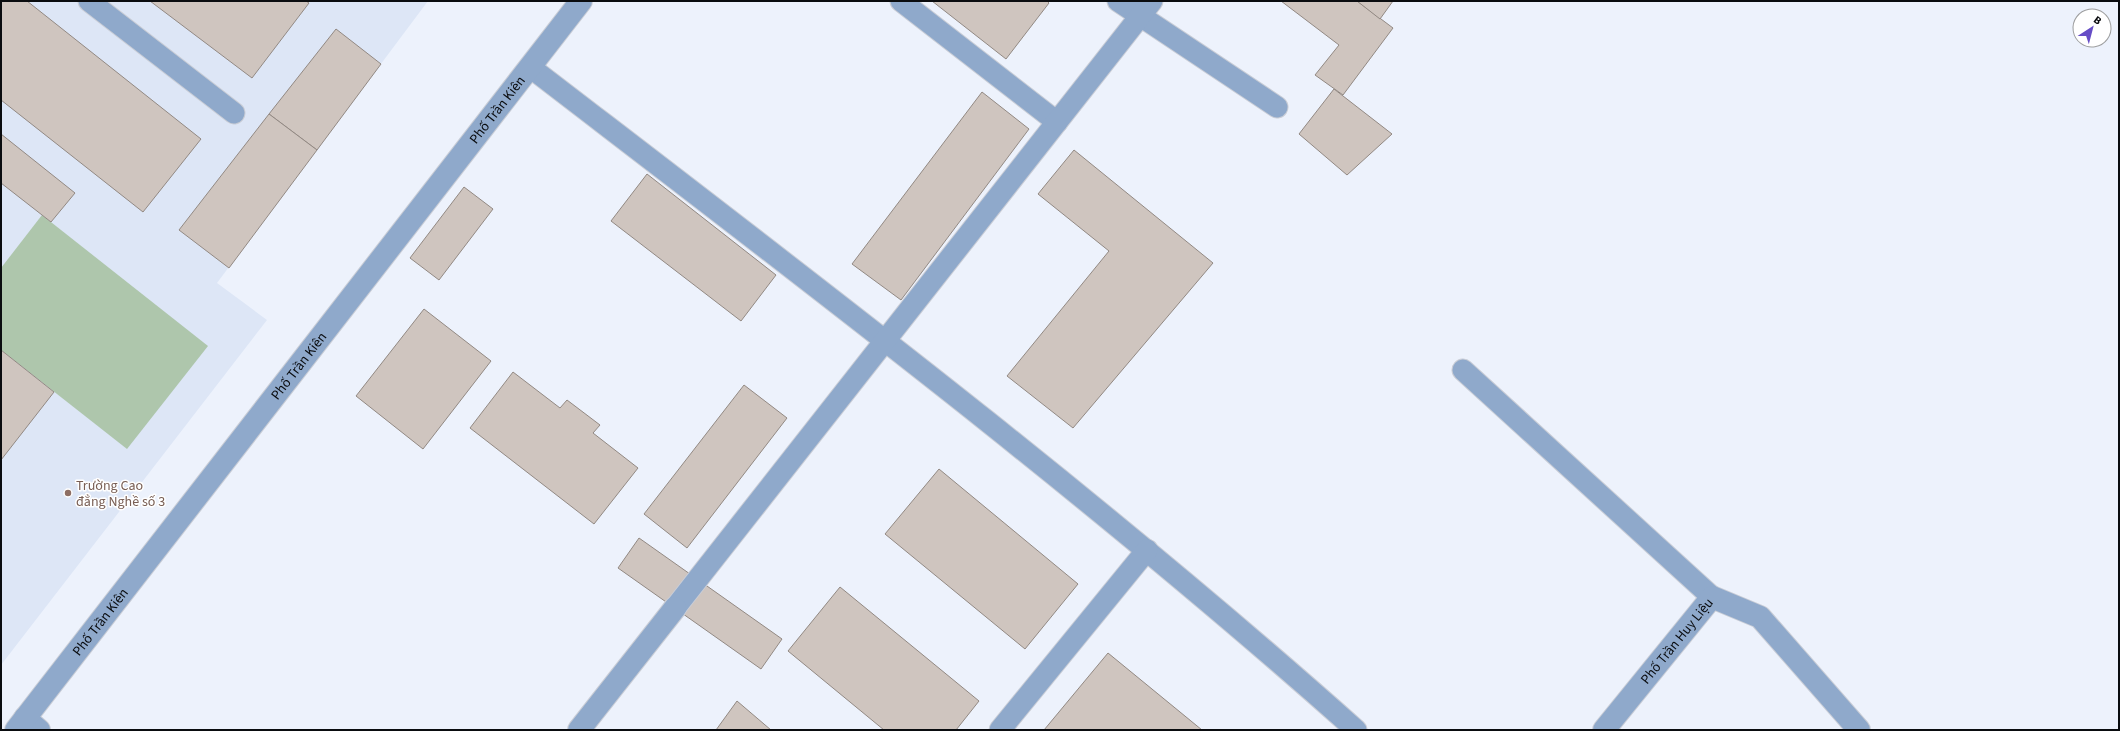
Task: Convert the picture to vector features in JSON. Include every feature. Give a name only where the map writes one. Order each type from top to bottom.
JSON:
[{"type":"street","name":"Phố Trần Kiên","points":[[27,726],[581,1]]},
{"type":"street","name":"Phố Trần Huy Liệu","points":[[1604,730],[1712,597],[1760,617],[1859,730]]},
{"type":"street","points":[[578,730],[675,608]]},
{"type":"lane","points":[[89,1],[234,113]]},
{"type":"lane","points":[[901,1],[1057,122]]},
{"type":"lane","points":[[1118,1],[1146,8],[1277,107]]},
{"type":"lane","points":[[675,608],[1146,8]]},
{"type":"lane","points":[[530,67],[992,424],[1147,550],[1356,730]]},
{"type":"lane","points":[[1463,370],[1712,597]]},
{"type":"lane","points":[[1000,730],[1147,550]]},
{"type":"shaded area","name":"Trường Cao đẳng Nghề số 3","points":[[1,1],[428,1],[217,283],[267,320],[1,665]]},
{"type":"green space","points":[[42,215],[208,346],[127,449],[1,350],[1,268]]},
{"type":"building","points":[[1,1],[27,1],[201,139],[143,212],[1,100]]},
{"type":"building","points":[[150,1],[306,1],[309,3],[252,78]]},
{"type":"building","points":[[932,1],[1047,1],[1049,3],[1006,59]]},
{"type":"building","points":[[1281,1],[1357,1],[1393,28],[1343,95],[1315,75],[1339,45]]},
{"type":"building","points":[[1357,1],[1393,1],[1380,19]]},
{"type":"building","points":[[336,29],[381,64],[317,150],[269,114]]},
{"type":"building","points":[[1334,89],[1392,134],[1347,175],[1299,134]]},
{"type":"building","points":[[982,92],[1029,129],[901,300],[852,264]]},
{"type":"building","points":[[269,114],[317,150],[229,268],[179,230]]},
{"type":"building","points":[[1,134],[75,193],[51,222],[1,183]]},
{"type":"building","points":[[1074,150],[1213,263],[1073,428],[1007,376],[1109,251],[1038,194]]},
{"type":"building","points":[[647,174],[776,275],[741,321],[611,221]]},
{"type":"building","points":[[464,187],[493,209],[439,280],[410,258]]},
{"type":"building","points":[[424,309],[491,361],[423,449],[356,396]]},
{"type":"building","points":[[1,350],[54,392],[1,460]]},
{"type":"building","points":[[513,372],[560,408],[567,400],[600,425],[593,433],[638,468],[594,524],[470,428]]},
{"type":"building","points":[[744,385],[787,418],[687,548],[644,514]]},
{"type":"building","points":[[939,469],[1078,584],[1025,649],[885,534]]},
{"type":"building","points":[[639,538],[782,639],[761,669],[618,568]]},
{"type":"building","points":[[840,587],[979,701],[956,730],[884,730],[788,651]]},
{"type":"building","points":[[1108,653],[1202,730],[1044,730]]},
{"type":"building","points":[[737,701],[771,730],[716,730]]},
{"type":"place","name":"Trường Cao đẳng Nghề số 3","points":[[68,493]]}]
